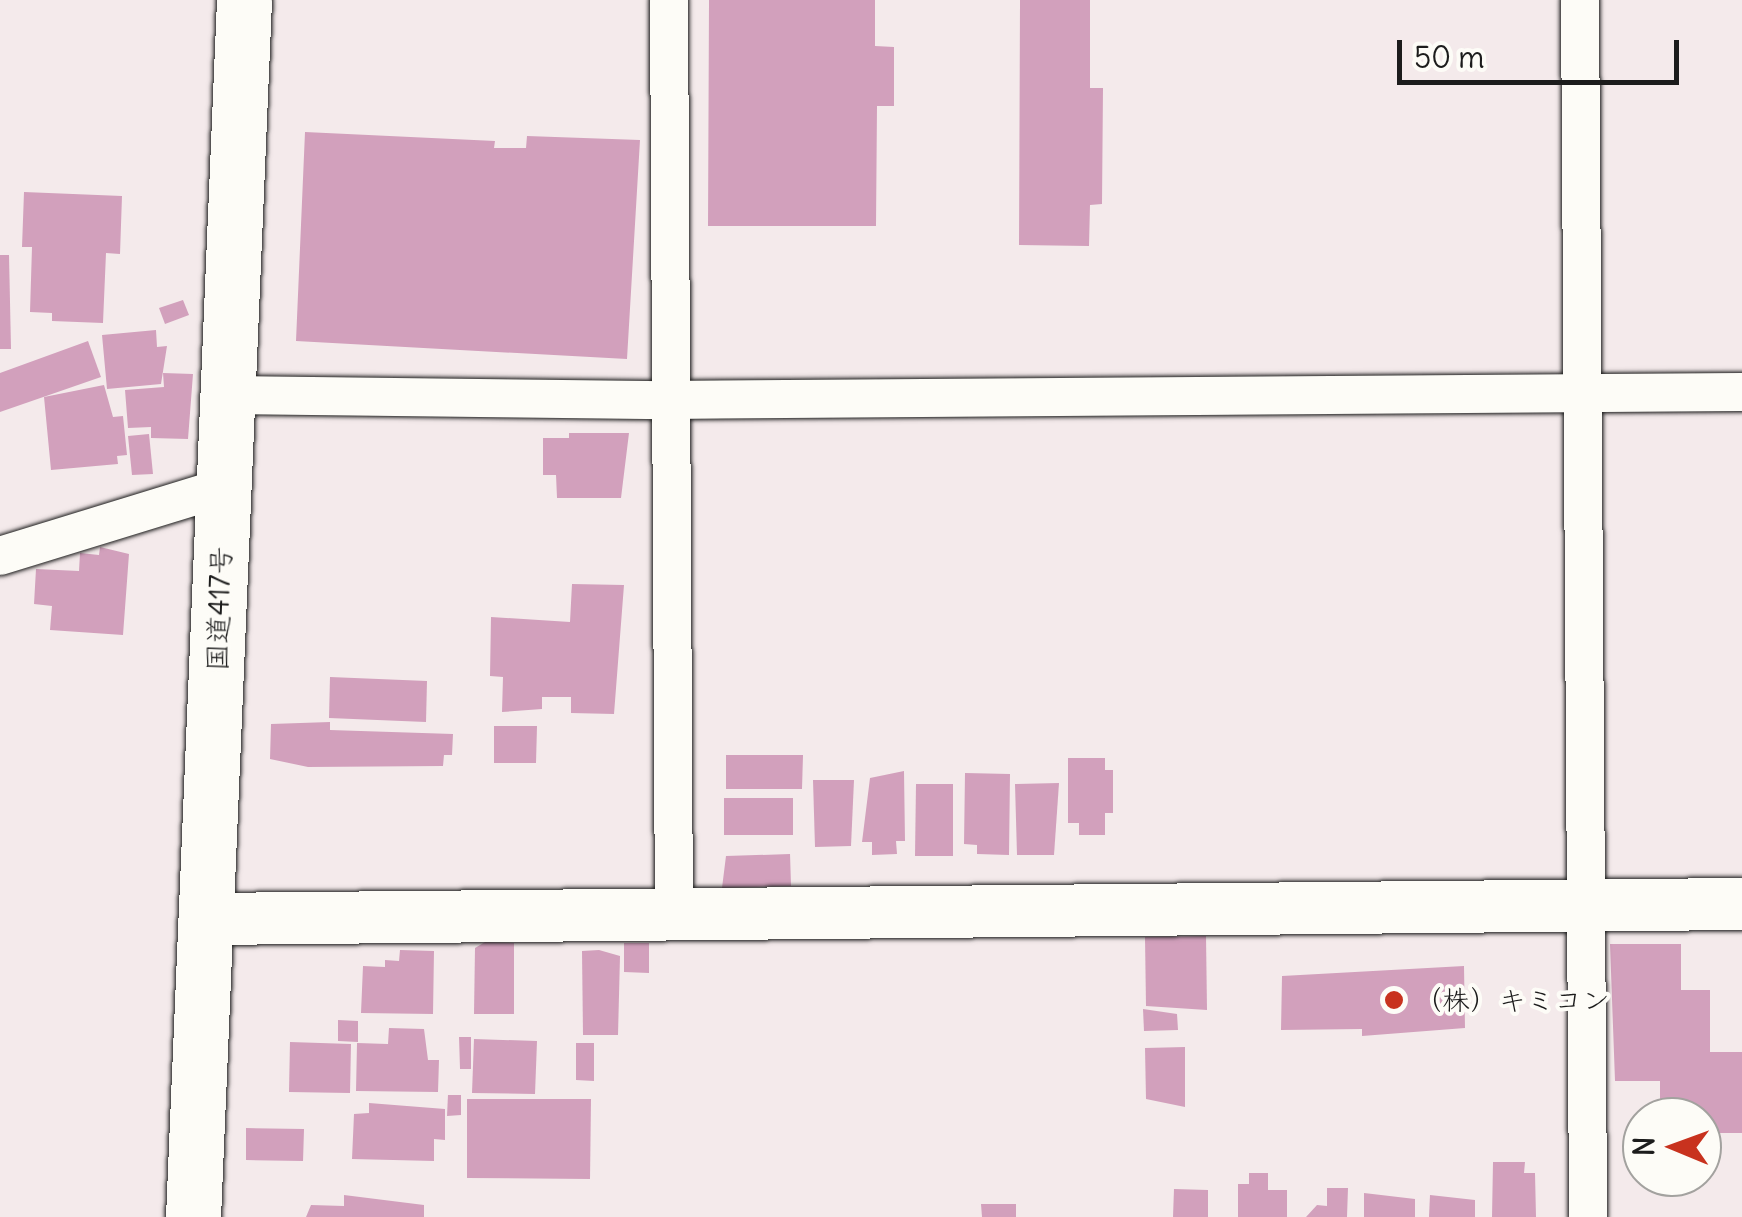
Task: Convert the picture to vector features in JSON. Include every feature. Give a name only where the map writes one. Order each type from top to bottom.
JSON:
[{"type":"highway","name":"国道417号","points":[[193,1217],[244,0]]},
{"type":"street","points":[[670,0],[667,400],[674,916]]},
{"type":"street","points":[[1580,0],[1588,1217]]},
{"type":"street","points":[[228,396],[667,400],[1742,392]]},
{"type":"street","points":[[0,556],[224,487]]},
{"type":"street","points":[[206,919],[1742,904]]},
{"type":"building","points":[[709,0],[875,0],[875,46],[894,47],[894,106],[877,106],[876,226],[708,226]]},
{"type":"building","points":[[1020,0],[1090,0],[1090,88],[1103,88],[1102,204],[1090,205],[1089,246],[1019,245]]},
{"type":"building","points":[[305,132],[495,141],[494,148],[526,148],[527,136],[640,140],[627,359],[296,341]]},
{"type":"building","points":[[24,192],[122,196],[120,254],[106,253],[103,323],[52,321],[52,313],[30,312],[32,247],[22,247]]},
{"type":"building","points":[[0,255],[9,255],[11,349],[0,349]]},
{"type":"building","points":[[183,300],[189,315],[165,324],[159,308]]},
{"type":"building","points":[[156,330],[157,347],[167,346],[161,384],[107,389],[102,335]]},
{"type":"building","points":[[88,341],[101,377],[0,412],[0,373]]},
{"type":"building","points":[[163,373],[193,374],[188,439],[151,438],[151,427],[128,428],[125,390],[164,387]]},
{"type":"building","points":[[104,385],[113,417],[123,416],[127,455],[117,456],[118,464],[51,470],[44,397]]},
{"type":"building","points":[[569,433],[629,433],[621,498],[557,498],[556,475],[543,475],[543,438],[569,438]]},
{"type":"building","points":[[149,434],[153,474],[132,475],[128,436]]},
{"type":"building","points":[[100,547],[129,554],[123,635],[50,630],[52,606],[34,604],[36,569],[79,571],[80,553],[99,555]]},
{"type":"building","points":[[572,584],[624,585],[614,714],[571,713],[571,697],[542,697],[542,709],[502,712],[503,677],[490,676],[491,617],[570,622]]},
{"type":"building","points":[[330,677],[427,681],[426,722],[329,718]]},
{"type":"building","points":[[330,722],[330,730],[453,734],[452,755],[444,755],[443,766],[308,767],[270,759],[271,724]]},
{"type":"building","points":[[494,726],[537,726],[536,763],[494,763]]},
{"type":"building","points":[[726,755],[803,755],[802,789],[726,789]]},
{"type":"building","points":[[1068,758],[1105,758],[1105,770],[1113,770],[1113,813],[1105,813],[1105,835],[1079,835],[1079,823],[1068,823]]},
{"type":"building","points":[[904,771],[905,841],[896,841],[897,854],[872,855],[872,842],[862,842],[870,778]]},
{"type":"building","points":[[965,773],[1010,774],[1009,855],[977,854],[977,845],[964,844]]},
{"type":"building","points":[[813,780],[854,780],[851,846],[815,847]]},
{"type":"building","points":[[1059,783],[1054,855],[1017,855],[1015,784]]},
{"type":"building","points":[[916,784],[953,784],[953,856],[915,856]]},
{"type":"building","points":[[724,798],[793,798],[793,835],[724,835]]},
{"type":"building","points":[[790,854],[791,886],[722,888],[726,856]]},
{"type":"building","points":[[1206,936],[1207,1010],[1146,1006],[1145,937]]},
{"type":"building","points":[[485,942],[514,943],[514,1014],[474,1014],[475,948]]},
{"type":"building","points":[[624,943],[649,943],[649,973],[624,972]]},
{"type":"building","points":[[1610,944],[1681,944],[1681,990],[1710,990],[1710,1052],[1742,1052],[1742,1133],[1722,1133],[1722,1097],[1660,1097],[1660,1081],[1615,1081]]},
{"type":"building","points":[[400,950],[434,951],[433,1014],[361,1013],[363,966],[385,967],[385,960],[399,961]]},
{"type":"building","points":[[599,950],[620,956],[618,1035],[583,1035],[582,951]]},
{"type":"building","points":[[1464,966],[1465,1028],[1362,1036],[1362,1029],[1281,1030],[1282,976]]},
{"type":"building","points":[[1143,1009],[1177,1014],[1178,1030],[1144,1031]]},
{"type":"building","points":[[338,1020],[358,1021],[358,1042],[338,1041]]},
{"type":"building","points":[[389,1028],[424,1029],[428,1060],[439,1060],[438,1092],[356,1091],[357,1043],[388,1044]]},
{"type":"building","points":[[459,1037],[471,1037],[471,1069],[460,1069]]},
{"type":"building","points":[[474,1039],[537,1041],[535,1094],[472,1093]]},
{"type":"building","points":[[290,1042],[351,1044],[350,1093],[289,1092]]},
{"type":"building","points":[[576,1043],[594,1043],[594,1081],[576,1080]]},
{"type":"building","points":[[1185,1047],[1185,1107],[1146,1099],[1145,1048]]},
{"type":"building","points":[[448,1095],[461,1095],[461,1115],[447,1116]]},
{"type":"building","points":[[467,1099],[591,1099],[590,1179],[467,1178]]},
{"type":"building","points":[[369,1103],[445,1109],[445,1140],[434,1139],[434,1161],[352,1159],[354,1114],[369,1113]]},
{"type":"building","points":[[246,1128],[304,1129],[303,1161],[246,1160]]},
{"type":"building","points":[[1493,1162],[1525,1162],[1524,1173],[1535,1173],[1536,1217],[1492,1217]]},
{"type":"building","points":[[1249,1173],[1268,1173],[1268,1190],[1287,1190],[1287,1217],[1238,1217],[1238,1184],[1249,1184]]},
{"type":"building","points":[[1327,1188],[1348,1188],[1347,1217],[1306,1217],[1317,1205],[1327,1206]]},
{"type":"building","points":[[1174,1189],[1208,1190],[1208,1217],[1173,1217]]},
{"type":"building","points":[[1364,1193],[1415,1199],[1415,1217],[1364,1217]]},
{"type":"building","points":[[344,1195],[424,1205],[424,1217],[306,1217],[311,1205],[344,1206]]},
{"type":"building","points":[[1430,1195],[1475,1200],[1475,1217],[1429,1217]]},
{"type":"building","points":[[981,1204],[1016,1204],[1016,1217],[982,1217]]},
{"type":"place","name":"（株）キミコン","points":[[1394,1000]]}]
